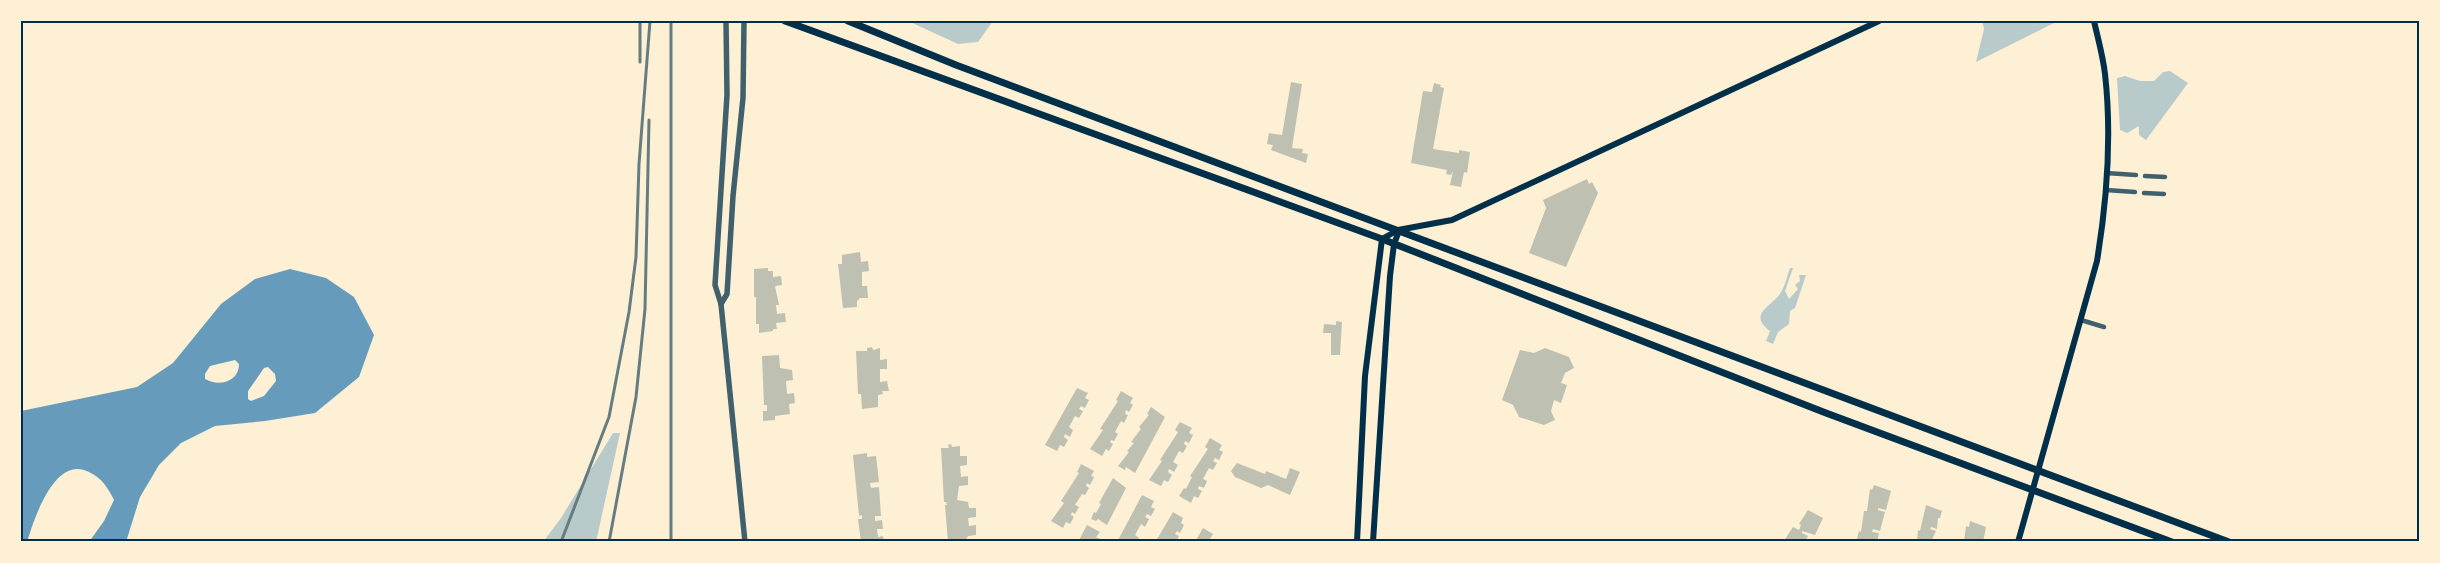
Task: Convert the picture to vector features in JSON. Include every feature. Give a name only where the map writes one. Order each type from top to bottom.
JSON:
[{"type":"main road","points":[[785,21],[1382,239],[1826,413],[2172,542]]},
{"type":"main road","points":[[848,21],[956,65],[2229,542]]},
{"type":"main road","points":[[1382,239],[1399,231],[1452,220],[1879,21]]},
{"type":"main road","points":[[2018,542],[2097,261],[2106,190],[2105,74],[2094,21]]},
{"type":"main road","points":[[1373,542],[1390,276],[1394,244],[1399,231]]},
{"type":"main road","points":[[1357,542],[1365,376],[1382,239]]},
{"type":"street","points":[[726,21],[727,95],[715,285],[721,304],[745,542]]},
{"type":"street","points":[[721,304],[727,294],[733,196],[743,98],[744,21]]},
{"type":"street","points":[[2106,173],[2136,175]]},
{"type":"street","points":[[2145,176],[2165,177]]},
{"type":"street","points":[[2106,190],[2135,192]]},
{"type":"street","points":[[2144,192],[2164,194]]},
{"type":"street","points":[[2081,320],[2104,327]]},
{"type":"shaded area","points":[[908,21],[993,21],[978,42],[958,44]]},
{"type":"shaded area","points":[[1982,21],[2058,21],[1976,62],[1984,29]]},
{"type":"shaded area","points":[[2170,71],[2188,83],[2146,140],[2139,135],[2139,126],[2127,133],[2120,130],[2117,78],[2125,76],[2140,81],[2154,81],[2163,72]]},
{"type":"shaded area","points":[[1790,268],[1793,268],[1785,291],[1789,299],[1798,289],[1795,285],[1800,281],[1799,275],[1806,275],[1795,308],[1790,311],[1789,324],[1778,332],[1773,344],[1766,341],[1770,331],[1763,325],[1761,315],[1782,291]]},
{"type":"shaded area","points":[[613,433],[620,433],[596,542],[543,542],[561,518]]},
{"type":"water","points":[[290,269],[326,278],[354,297],[374,335],[359,377],[315,413],[215,426],[181,443],[159,465],[140,497],[126,542],[89,542],[104,521],[114,500],[107,487],[98,477],[77,469],[66,472],[56,480],[41,505],[27,542],[21,542],[21,411],[137,387],[173,363],[221,304],[255,279]],"holes":[[[235,360],[239,364],[236,375],[232,379],[222,383],[205,379],[205,374],[210,366]],[[268,367],[275,374],[276,381],[264,396],[251,401],[248,399],[248,391],[264,368]]]},
{"type":"building","points":[[1291,82],[1302,84],[1292,148],[1303,149],[1302,153],[1308,154],[1306,163],[1271,150],[1273,145],[1267,144],[1269,133],[1282,135]]},
{"type":"building","points":[[1434,83],[1444,88],[1433,149],[1459,153],[1459,150],[1470,152],[1467,173],[1464,172],[1461,187],[1450,185],[1453,171],[1451,175],[1446,174],[1447,170],[1411,163],[1423,91],[1432,92]]},
{"type":"building","points":[[1587,179],[1589,184],[1592,182],[1598,193],[1566,267],[1529,253],[1546,208],[1543,200]]},
{"type":"building","points":[[860,252],[861,262],[868,261],[869,271],[862,272],[862,286],[867,286],[868,298],[860,298],[857,301],[857,307],[843,308],[838,264],[842,264],[842,255]]},
{"type":"building","points":[[768,268],[768,271],[773,271],[773,277],[781,276],[782,285],[775,286],[779,305],[776,305],[777,314],[785,313],[786,322],[776,323],[777,329],[773,329],[773,331],[759,333],[759,324],[756,324],[754,269]]},
{"type":"building","points":[[1336,321],[1342,322],[1340,355],[1331,355],[1331,333],[1323,333],[1324,324],[1336,325]]},
{"type":"building","points":[[872,347],[873,350],[880,348],[880,360],[887,359],[887,369],[880,369],[880,382],[887,381],[889,391],[882,391],[883,394],[878,395],[878,407],[862,409],[861,394],[858,394],[856,351],[867,351],[867,348]]},
{"type":"building","points":[[1545,348],[1569,357],[1574,368],[1565,373],[1561,383],[1567,385],[1561,403],[1554,400],[1551,411],[1555,420],[1544,425],[1519,417],[1513,405],[1502,400],[1520,350],[1534,353]]},
{"type":"building","points":[[779,355],[780,368],[792,370],[793,380],[786,381],[787,394],[794,393],[795,403],[789,404],[790,414],[775,416],[775,420],[763,421],[763,411],[767,411],[767,405],[764,405],[762,356]]},
{"type":"building","points":[[1077,388],[1088,393],[1085,398],[1089,400],[1085,408],[1081,406],[1079,409],[1083,411],[1079,418],[1075,416],[1069,427],[1073,430],[1070,437],[1065,434],[1064,437],[1068,440],[1064,447],[1060,445],[1057,451],[1045,445]]},
{"type":"building","points":[[1121,391],[1133,398],[1130,403],[1133,405],[1129,412],[1126,410],[1125,414],[1128,415],[1124,423],[1121,421],[1115,432],[1118,434],[1114,441],[1111,440],[1110,442],[1113,444],[1109,451],[1106,449],[1102,456],[1090,449],[1103,430],[1100,429],[1118,401],[1116,400]]},
{"type":"building","points":[[1151,407],[1165,417],[1135,473],[1126,467],[1125,470],[1118,466],[1129,452],[1127,451],[1134,443],[1131,442],[1141,429],[1139,427],[1149,415],[1147,414]]},
{"type":"building","points":[[1180,422],[1192,428],[1189,433],[1193,435],[1189,443],[1185,441],[1184,444],[1187,446],[1183,453],[1179,451],[1173,462],[1178,465],[1174,472],[1169,469],[1168,472],[1172,475],[1168,482],[1164,480],[1161,486],[1149,480],[1178,432],[1175,430]]},
{"type":"building","points":[[1210,438],[1222,445],[1219,450],[1223,452],[1219,460],[1215,458],[1213,461],[1217,463],[1213,470],[1209,468],[1203,479],[1207,481],[1204,488],[1199,486],[1198,489],[1202,491],[1198,498],[1194,496],[1191,503],[1179,496],[1184,488],[1186,489],[1192,477],[1190,476],[1208,449],[1205,447]]},
{"type":"building","points":[[951,444],[952,447],[960,446],[960,456],[967,456],[967,465],[960,466],[961,477],[968,476],[968,485],[959,486],[957,500],[968,502],[969,508],[976,508],[976,517],[968,518],[969,526],[976,525],[976,535],[968,536],[964,542],[948,542],[945,505],[947,505],[944,502],[941,448],[949,448],[948,445]]},
{"type":"building","points":[[867,453],[867,457],[876,456],[879,482],[870,483],[871,488],[879,487],[881,516],[875,516],[875,521],[882,520],[883,529],[877,529],[878,537],[883,536],[884,542],[861,542],[858,519],[862,519],[862,515],[859,516],[853,455]]},
{"type":"building","points":[[1237,463],[1265,474],[1266,471],[1286,479],[1290,468],[1300,472],[1290,495],[1268,485],[1261,488],[1235,477],[1231,471]]},
{"type":"building","points":[[1081,464],[1094,471],[1091,476],[1094,477],[1090,485],[1087,483],[1086,486],[1089,488],[1085,495],[1082,494],[1075,505],[1079,507],[1075,514],[1072,512],[1071,515],[1074,517],[1070,524],[1066,522],[1063,528],[1051,521],[1064,503],[1061,501],[1079,473],[1077,472]]},
{"type":"building","points":[[1113,478],[1126,488],[1107,525],[1098,519],[1096,521],[1091,519],[1101,504],[1099,503]]},
{"type":"building","points":[[1874,485],[1891,491],[1886,510],[1878,508],[1878,510],[1885,512],[1880,531],[1873,529],[1872,532],[1879,533],[1877,542],[1856,542],[1859,531],[1861,532],[1864,511],[1867,511],[1870,489],[1872,490]]},
{"type":"building","points":[[1142,495],[1154,501],[1151,507],[1155,509],[1151,516],[1147,514],[1145,517],[1149,519],[1145,527],[1141,524],[1135,535],[1139,538],[1137,542],[1117,542]]},
{"type":"building","points":[[1926,505],[1942,511],[1940,518],[1938,518],[1937,529],[1931,527],[1930,529],[1936,531],[1931,542],[1917,542],[1918,530],[1920,531]]},
{"type":"building","points":[[1808,510],[1823,518],[1815,535],[1802,531],[1802,533],[1808,536],[1805,542],[1784,541],[1793,527],[1799,530],[1801,525],[1799,524]]},
{"type":"building","points":[[1173,512],[1183,518],[1181,523],[1184,525],[1180,533],[1177,531],[1175,534],[1179,536],[1176,542],[1156,541]]},
{"type":"building","points":[[1970,521],[1986,527],[1983,542],[1964,542],[1966,526],[1969,527]]},
{"type":"building","points":[[1087,525],[1100,532],[1096,537],[1100,539],[1099,542],[1078,542]]},
{"type":"building","points":[[1203,528],[1213,534],[1210,539],[1215,542],[1195,542]]},
{"type":"railway","points":[[640,21],[640,62]]},
{"type":"railway","points":[[561,542],[609,417],[629,312],[636,257],[639,164],[650,21]]},
{"type":"railway","points":[[671,21],[671,542]]},
{"type":"railway","points":[[609,542],[636,397],[645,309],[649,120]]}]
